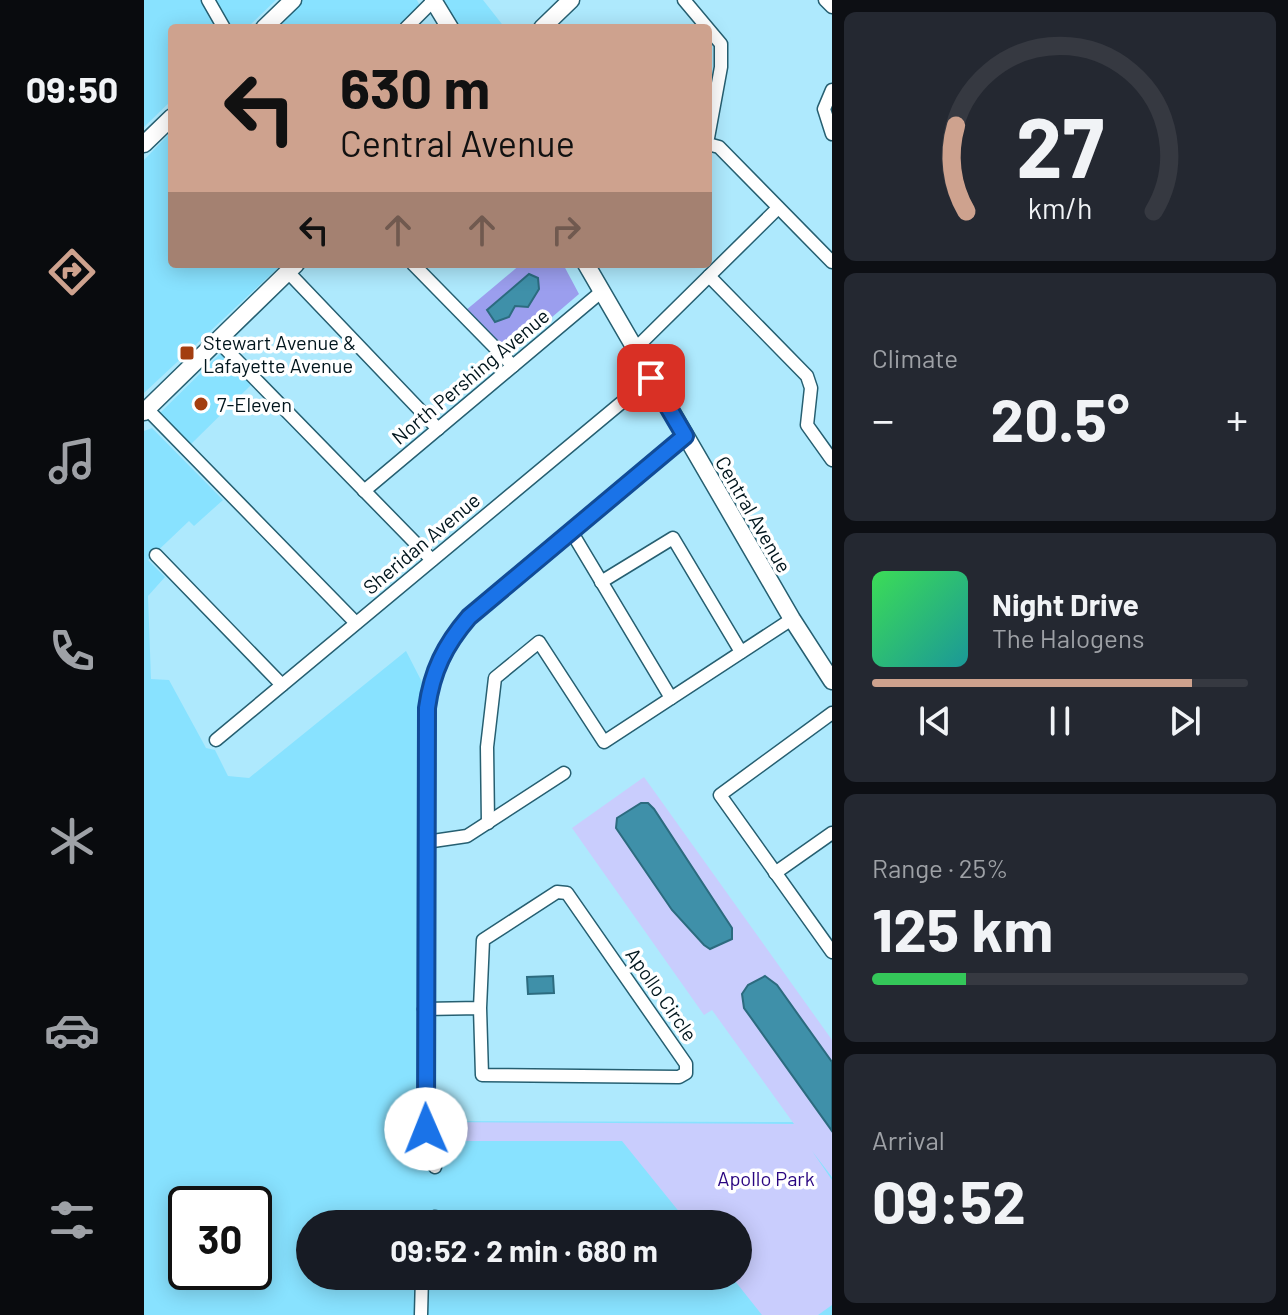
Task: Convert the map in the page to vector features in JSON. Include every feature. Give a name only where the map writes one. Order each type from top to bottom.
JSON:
[{"type":"main road","points":[[268,24],[293,0]]},
{"type":"main road","points":[[433,0],[448,24]]},
{"type":"main road","points":[[546,24],[571,0]]},
{"type":"main road","points":[[144,144],[168,121]]},
{"type":"main road","points":[[146,411],[292,268]]},
{"type":"main road","name":"Central Avenue","points":[[588,268],[792,619],[832,681]]},
{"type":"street","points":[[208,0],[222,24]]},
{"type":"street","points":[[410,24],[433,0]]},
{"type":"street","points":[[684,0],[696,24]]},
{"type":"street","points":[[825,0],[832,7]]},
{"type":"street","points":[[712,34],[722,51],[712,115]]},
{"type":"street","points":[[832,90],[824,109],[832,134]]},
{"type":"street","points":[[712,143],[832,262]]},
{"type":"street","points":[[635,349],[778,208]]},
{"type":"street","points":[[292,268],[438,429]]},
{"type":"street","points":[[417,268],[513,366]]},
{"type":"street","points":[[709,276],[807,376],[811,388],[807,425],[831,456]]},
{"type":"street","name":"North Pershing Avenue","points":[[364,491],[601,292]]},
{"type":"street","points":[[218,341],[432,560]]},
{"type":"street","name":"Sheridan Avenue","points":[[216,740],[651,378]]},
{"type":"street","points":[[146,411],[356,623]]},
{"type":"street","points":[[435,1167],[426,1151],[424,1009],[427,708],[439,659],[469,617],[685,436]]},
{"type":"street","points":[[571,531],[671,698]]},
{"type":"street","points":[[601,582],[673,538],[741,652]]},
{"type":"street","points":[[156,555],[282,685]]},
{"type":"street","points":[[488,823],[487,747],[495,678],[539,642],[604,742],[792,619]]},
{"type":"street","points":[[832,713],[720,795],[832,952]]},
{"type":"street","points":[[426,842],[453,841],[488,823],[564,773]]},
{"type":"street","points":[[775,873],[832,833]]},
{"type":"street","name":"Apollo Circle","points":[[557,892],[567,893],[686,1064],[686,1073],[679,1077],[482,1075],[480,1008],[483,940],[557,892]]},
{"type":"street","points":[[424,1009],[480,1008]]},
{"type":"street","points":[[421,1315],[422,1290]]},
{"type":"shaded area","points":[[144,0],[276,0],[251,24],[168,24],[168,104],[144,127]]},
{"type":"shaded area","points":[[301,0],[417,0],[421,8],[405,24],[277,24]]},
{"type":"shaded area","points":[[434,0],[483,0],[502,24],[447,24]]},
{"type":"shaded area","points":[[168,135],[168,268],[278,268],[144,393],[144,160]]},
{"type":"shaded area","points":[[516,268],[565,268],[579,294],[509,354],[465,311]]},
{"type":"shaded area","points":[[529,274],[538,278],[539,289],[528,307],[515,306],[509,317],[495,322],[487,310]]},
{"type":"shaded area","points":[[221,353],[251,385],[189,446],[159,414]]},
{"type":"shaded area","points":[[152,428],[223,500],[194,526],[189,521],[148,560],[165,577],[148,596],[151,679],[169,680],[206,748],[215,750],[228,776],[249,778],[406,651],[424,686],[421,724],[422,1121],[793,1122],[832,1177],[832,1315],[144,1315],[144,431]]},
{"type":"shaded area","points":[[641,803],[648,803],[654,809],[732,928],[732,939],[710,949],[704,945],[672,910],[616,828],[617,818]]},
{"type":"shaded area","points":[[553,976],[554,993],[528,994],[527,977]]},
{"type":"shaded area","points":[[765,976],[777,985],[832,1062],[832,1131],[744,1008],[742,994],[748,985]]},
{"type":"green space","name":"Apollo Park","points":[[644,777],[832,1040],[832,1062],[777,985],[744,1008],[832,1131],[832,1177],[812,1151],[832,1180],[832,1305],[818,1315],[762,1315],[742,1290],[752,1290],[752,1210],[678,1210],[622,1141],[429,1141],[429,1122],[794,1124],[712,1010],[704,1015],[572,828]],"holes":[[[648,803],[732,928],[704,945],[672,910],[616,828],[617,818]]]},
{"type":"place","name":"Stewart Avenue & Lafayette Avenue","points":[[187,353]]},
{"type":"place","name":"7-Eleven","points":[[201,404]]},
{"type":"route","points":[[426,1129],[427,708],[433,675],[446,647],[469,617],[685,436],[651,378]]}]
